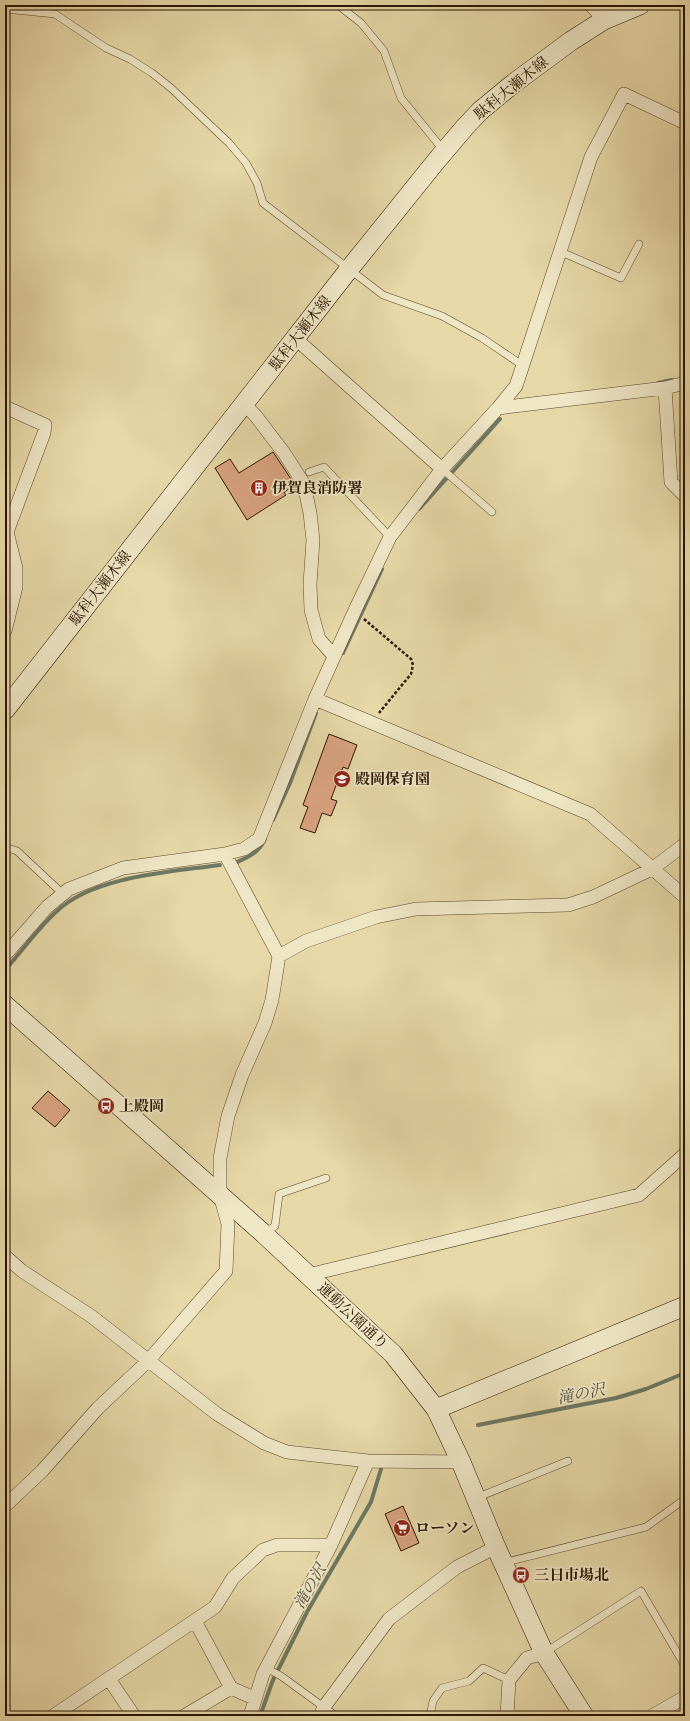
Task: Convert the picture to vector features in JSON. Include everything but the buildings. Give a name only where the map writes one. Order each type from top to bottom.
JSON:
[{"type":"street","points":[[591,5],[604,20]]},
{"type":"street","name":"駄科大瀬木線","points":[[5,710],[350,268],[444,152],[480,111],[571,41],[604,20],[640,5]]},
{"type":"street","points":[[5,955],[47,908],[69,889],[123,868],[225,854],[244,849],[259,839],[315,699],[390,537],[443,471],[516,386],[590,157],[624,94],[685,123]]},
{"type":"street","points":[[296,339],[443,471]]},
{"type":"street","points":[[498,408],[665,388],[685,383]]},
{"type":"street","points":[[665,388],[670,482],[685,496]]},
{"type":"street","points":[[244,404],[284,453],[304,484],[310,513],[313,540],[310,584],[311,610],[319,639],[334,656]]},
{"type":"street","points":[[5,407],[45,425],[44,433],[7,532],[16,568],[16,587],[5,631]]},
{"type":"street","points":[[315,699],[590,814],[685,897]]},
{"type":"street","points":[[279,956],[306,941],[376,917],[416,909],[568,905],[593,897],[652,869],[685,844]]},
{"type":"street","points":[[5,1506],[42,1472],[98,1408],[148,1360],[226,1271],[228,1224],[220,1195],[220,1158],[228,1116],[242,1075],[265,1023],[272,1000],[279,956],[225,854]]},
{"type":"street","name":"運動公園通り","points":[[5,1005],[264,1234],[393,1354],[436,1409],[461,1462],[500,1555],[544,1653],[584,1716]]},
{"type":"street","points":[[308,1275],[639,1196],[685,1154]]},
{"type":"street","points":[[5,1256],[22,1271],[91,1316],[217,1414],[264,1443],[287,1452],[368,1461],[461,1462]]},
{"type":"street","points":[[436,1409],[685,1306]]},
{"type":"street","points":[[250,1716],[254,1698],[330,1545],[368,1461]]},
{"type":"street","points":[[53,1716],[214,1608],[233,1578],[263,1550],[277,1545],[330,1545]]},
{"type":"street","points":[[322,1712],[389,1620],[457,1568],[500,1555]]},
{"type":"street","points":[[195,1621],[231,1688],[254,1698]]},
{"type":"street","points":[[507,1716],[509,1680],[527,1658],[544,1653]]},
{"type":"street","points":[[109,1679],[134,1716]]},
{"type":"street","points":[[184,1716],[231,1688]]},
{"type":"street","points":[[652,1716],[685,1697]]},
{"type":"lane","points":[[338,5],[361,23],[384,52],[401,98],[444,152]]},
{"type":"lane","points":[[5,9],[55,14],[106,48],[130,59],[152,73],[171,88],[229,142],[246,163],[258,183],[263,203],[350,268],[383,295],[442,316],[482,338],[522,365]]},
{"type":"lane","points":[[559,251],[620,278],[638,244]]},
{"type":"lane","points":[[309,472],[324,467],[390,537]]},
{"type":"lane","points":[[443,471],[492,512]]},
{"type":"lane","points":[[5,847],[17,851],[63,894]]},
{"type":"lane","points":[[264,1234],[275,1226],[279,1194],[326,1178]]},
{"type":"lane","points":[[476,1498],[568,1461]]},
{"type":"lane","points":[[500,1555],[646,1527],[685,1500]]},
{"type":"lane","points":[[544,1653],[641,1591],[685,1666]]},
{"type":"lane","points":[[430,1716],[433,1701],[442,1688],[469,1681],[483,1668],[509,1680]]},
{"type":"lane","points":[[268,1670],[281,1676],[322,1712],[336,1716]]},
{"type":"path","points":[[364,620],[411,659],[413,665],[411,674],[372,722]]},
{"type":"waterway","points":[[658,383],[672,380]]},
{"type":"waterway","points":[[419,509],[500,419]]},
{"type":"waterway","points":[[343,653],[382,569]]},
{"type":"waterway","points":[[273,820],[290,783],[316,713]]},
{"type":"waterway","points":[[235,863],[249,856],[260,848],[265,839]]},
{"type":"waterway","points":[[5,970],[57,911],[73,899],[91,890],[112,883],[157,873],[220,865]]},
{"type":"waterway","name":"滝の沢","points":[[478,1425],[616,1398],[646,1389],[685,1373]]},
{"type":"waterway","name":"滝の沢","points":[[260,1716],[273,1680],[307,1612],[371,1502],[381,1469]]},
{"type":"place","name":"伊賀良消防署","points":[[259,488]]},
{"type":"place","name":"殿岡保育園","points":[[342,779]]},
{"type":"place","name":"上殿岡","points":[[106,1106]]},
{"type":"place","name":"ローソン","points":[[402,1528]]},
{"type":"place","name":"三日市場北","points":[[521,1575]]}]
